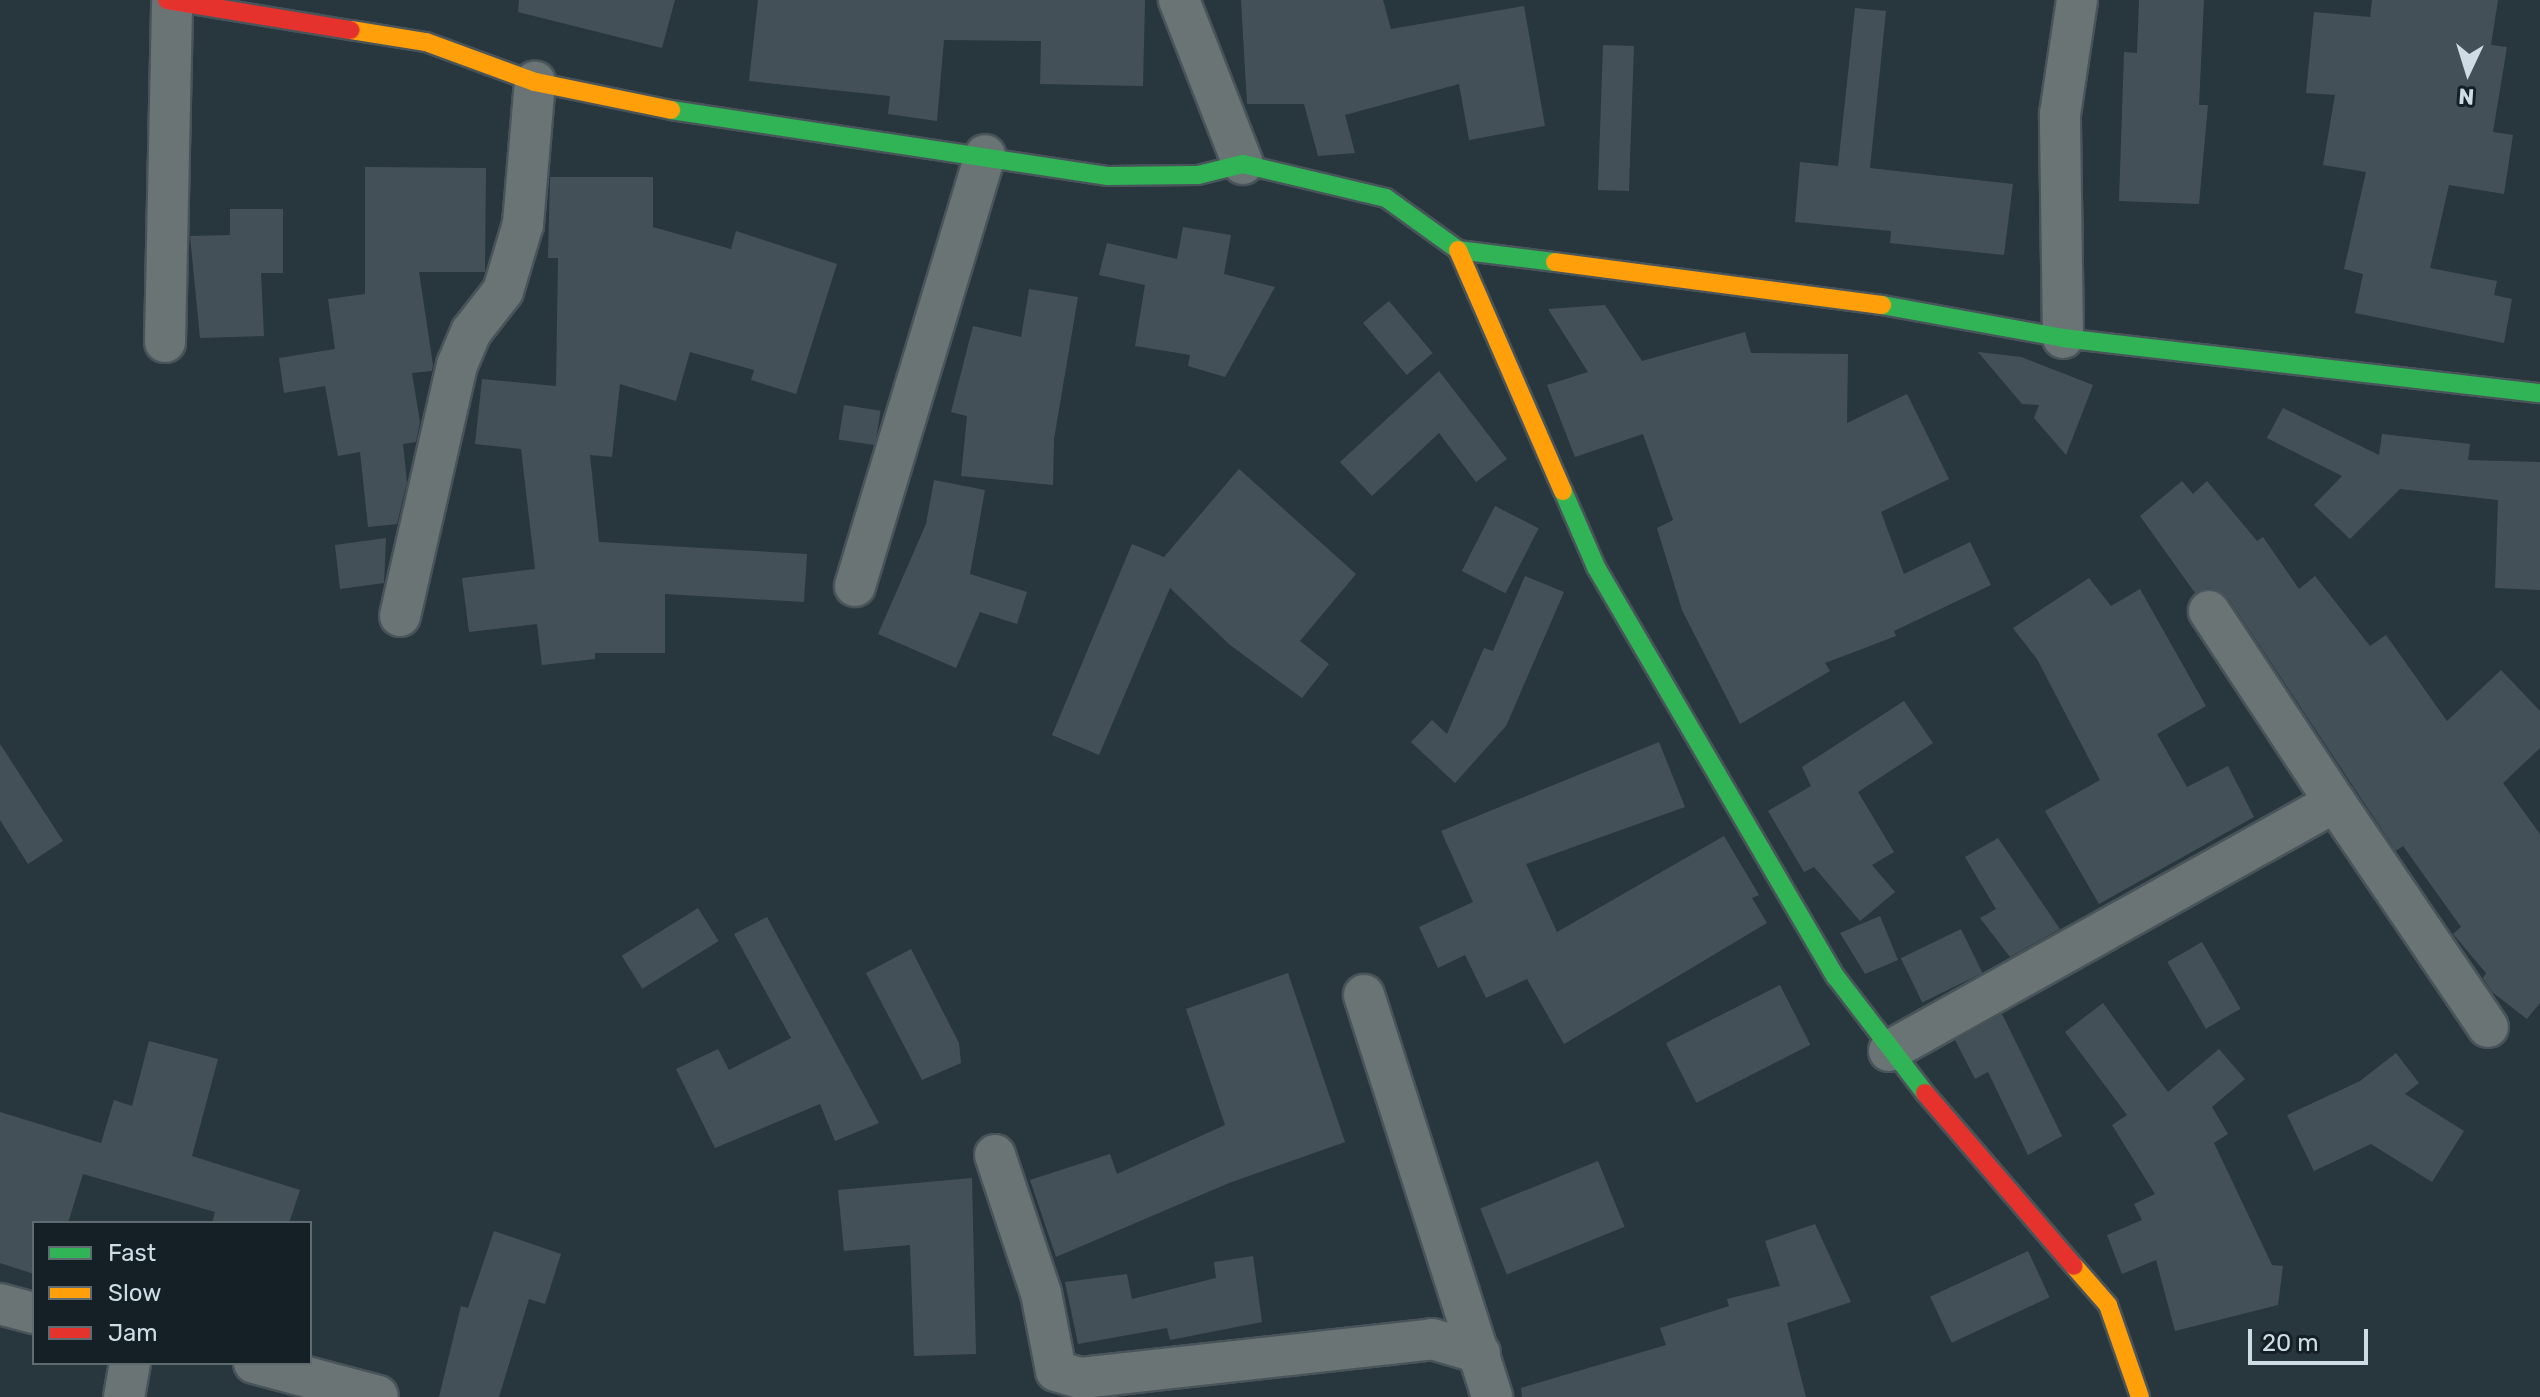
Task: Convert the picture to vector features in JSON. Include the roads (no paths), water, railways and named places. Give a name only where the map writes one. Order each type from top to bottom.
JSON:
[{"type":"street","points":[[165,342],[170,0],[426,42],[535,82],[696,115],[985,155],[1108,176],[1198,175],[1243,164],[1386,198],[1458,250],[1809,292],[2063,338],[2540,393]]},
{"type":"street","points":[[1179,0],[1243,164]]},
{"type":"street","points":[[2063,338],[2060,114],[2077,0]]},
{"type":"street","points":[[400,616],[457,365],[471,332],[503,291],[523,224],[535,82]]},
{"type":"street","points":[[855,586],[985,155]]},
{"type":"street","points":[[1458,250],[1596,567],[1836,977],[1889,1051],[2108,1305],[2140,1397]]},
{"type":"street","points":[[2209,611],[2488,1027]]},
{"type":"street","points":[[1889,1051],[2335,802]]},
{"type":"street","points":[[1364,995],[1492,1397]]},
{"type":"street","points":[[995,1155],[1041,1293],[1056,1371],[1081,1378],[1432,1339],[1480,1353]]},
{"type":"street","points":[[0,1304],[32,1312]]},
{"type":"street","points":[[124,1397],[130,1365]]},
{"type":"street","points":[[262,1365],[378,1396]]}]
